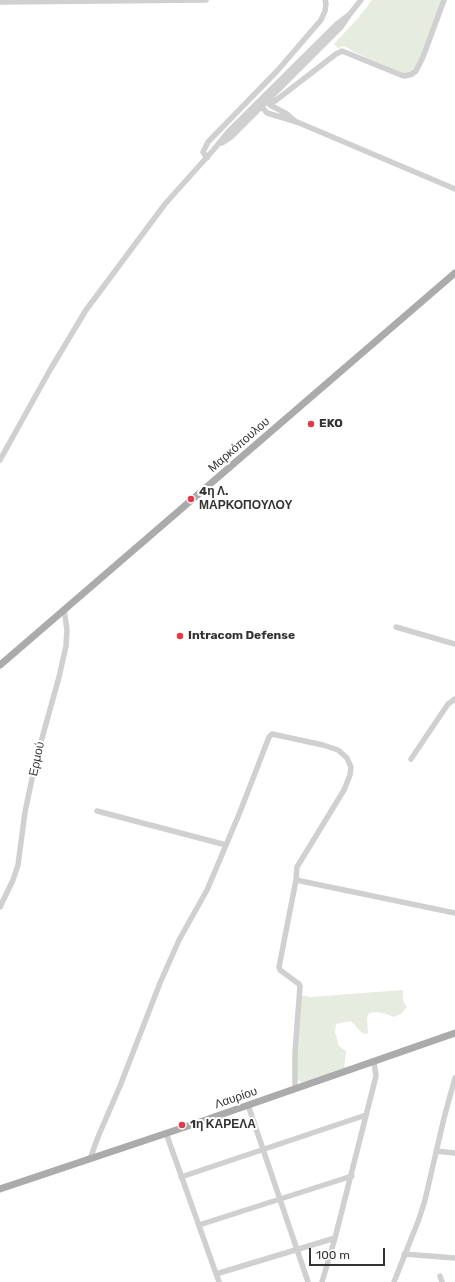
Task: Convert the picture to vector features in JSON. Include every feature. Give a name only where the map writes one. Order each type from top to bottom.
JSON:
[{"type":"main road","name":"Μαρκόπουλου","points":[[0,665],[455,273]]},
{"type":"main road","name":"Λαυρίου","points":[[0,1189],[455,1033]]},
{"type":"street","points":[[0,2],[206,0]]},
{"type":"street","points":[[207,158],[203,152],[208,142],[278,70],[321,20],[325,11],[325,0]]},
{"type":"street","points":[[0,460],[50,370],[86,310],[165,204],[207,158],[228,132],[259,105],[337,24],[350,14],[361,0]]},
{"type":"street","points":[[265,99],[275,101],[342,50],[401,75],[405,76],[416,72],[444,0]]},
{"type":"street","points":[[265,99],[273,107],[287,114],[297,122]]},
{"type":"street","points":[[259,105],[267,113],[297,122],[455,189]]},
{"type":"street","name":"Ερμού","points":[[0,907],[13,880],[18,865],[25,812],[36,760],[66,646],[67,630],[64,609]]},
{"type":"street","points":[[396,627],[455,644]]},
{"type":"street","points":[[411,759],[448,704],[455,699]]},
{"type":"street","points":[[90,1159],[160,983],[179,940],[207,890],[240,812],[269,737],[272,734],[323,745],[338,750],[347,758],[350,767],[350,775],[344,790],[297,867],[296,880],[279,967],[280,970],[300,986],[295,1053],[295,1088]]},
{"type":"street","points":[[96,811],[226,845]]},
{"type":"street","points":[[296,880],[455,913]]},
{"type":"street","points":[[322,1282],[336,1238],[376,1076],[374,1062]]},
{"type":"street","points":[[394,1282],[404,1254],[413,1236],[423,1206],[455,1078]]},
{"type":"street","points":[[248,1105],[308,1282]]},
{"type":"street","points":[[181,1176],[366,1115]]},
{"type":"street","points":[[166,1133],[219,1282]]},
{"type":"street","points":[[436,1151],[455,1153]]},
{"type":"street","points":[[199,1225],[352,1176]]},
{"type":"street","points":[[216,1274],[336,1238]]},
{"type":"street","points":[[404,1254],[455,1258]]},
{"type":"shaded area","points":[[372,0],[442,0],[416,69],[405,75],[344,46],[338,48],[334,44],[359,17]]},
{"type":"shaded area","points":[[403,990],[403,1001],[407,1007],[401,1014],[394,1017],[377,1012],[369,1013],[367,1018],[368,1033],[362,1033],[351,1021],[336,1024],[335,1032],[339,1046],[346,1051],[344,1069],[304,1084],[299,1081],[296,1074],[300,995],[311,997]]},
{"type":"place","name":"EKO","points":[[311,424]]},
{"type":"place","name":"4η Λ. ΜΑΡΚΟΠΟΥΛΟΥ","points":[[191,499]]},
{"type":"place","name":"Intracom Defense","points":[[180,636]]},
{"type":"place","name":"1η ΚΑΡΕΛΑ","points":[[182,1125]]}]
